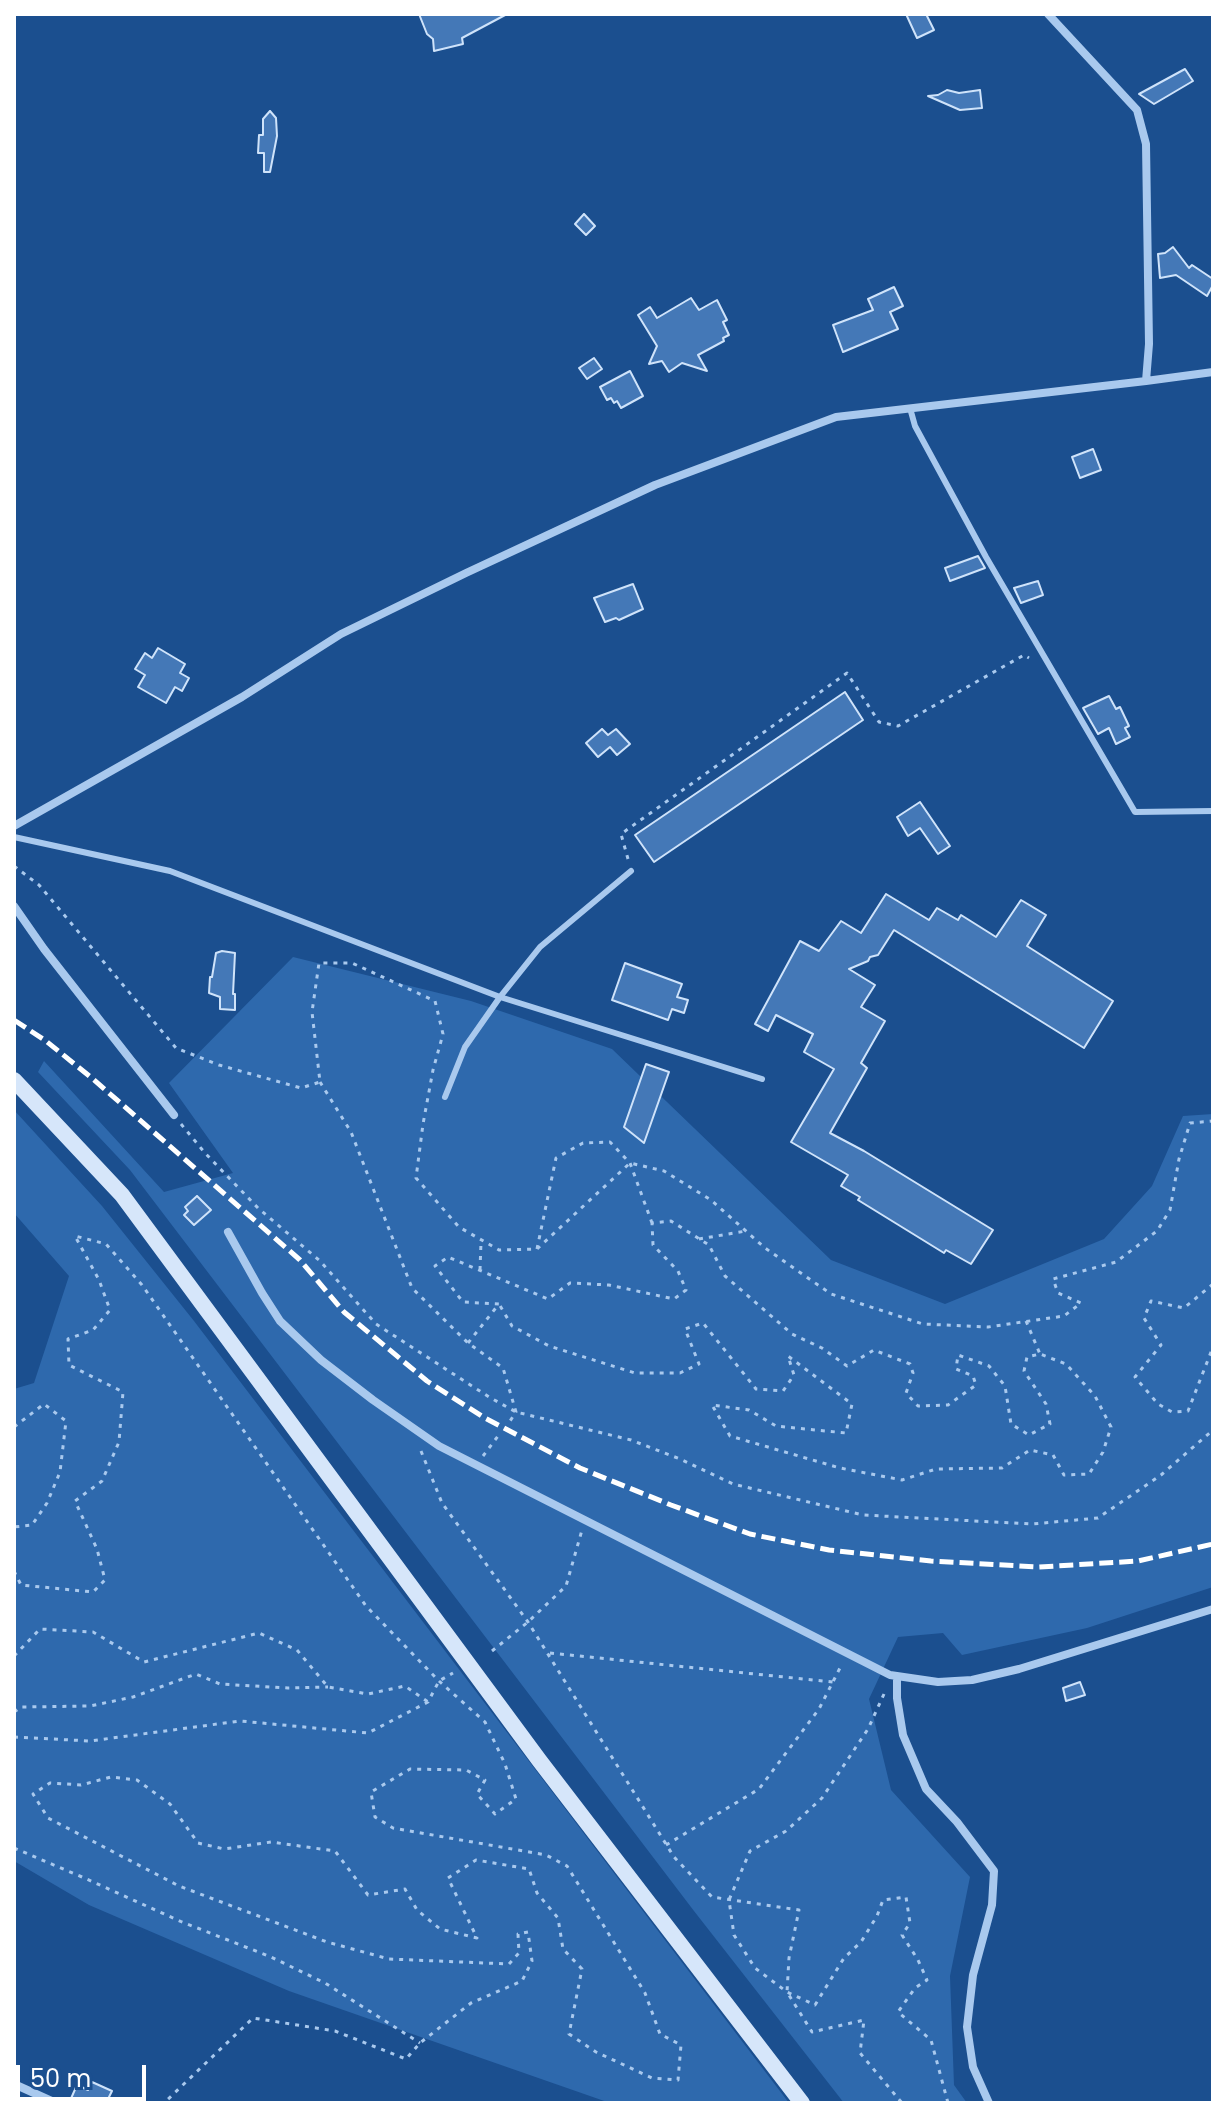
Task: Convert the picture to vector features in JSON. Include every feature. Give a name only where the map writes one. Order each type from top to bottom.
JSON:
[{"type":"main road","points":[[14,1080],[122,1195],[529,1747],[802,2103]]},
{"type":"street","points":[[1048,14],[1137,110],[1146,144],[1149,344],[1146,381]]},
{"type":"street","points":[[14,826],[242,697],[341,634],[655,485],[836,417],[1213,372]]},
{"type":"street","points":[[14,906],[174,1115]]},
{"type":"street","points":[[228,1232],[280,1321],[321,1360],[439,1446],[894,1676],[938,1682],[972,1680],[1019,1669],[1213,1609]]},
{"type":"street","points":[[894,1676],[903,1735],[926,1789],[957,1822],[994,1871],[992,1905],[973,1975],[967,2027],[973,2067],[989,2103]]},
{"type":"street","points":[[14,2084],[56,2103]]},
{"type":"lane","points":[[910,408],[915,426],[1044,658],[1135,812],[1213,811]]},
{"type":"lane","points":[[14,837],[170,871],[500,997],[762,1079]]},
{"type":"lane","points":[[445,1097],[465,1047],[540,947],[631,871]]},
{"type":"path","points":[[631,871],[621,834],[847,673],[879,722],[898,726],[1024,655],[1034,660],[1044,658]]},
{"type":"path","points":[[14,866],[39,885],[176,1048],[219,1065],[301,1088],[320,1082]]},
{"type":"path","points":[[516,1412],[503,1368],[468,1343],[412,1288],[351,1132],[320,1082],[312,1012],[319,963],[352,963],[435,1001],[443,1034],[433,1070],[416,1178],[459,1227],[499,1250],[537,1249],[630,1163]]},
{"type":"path","points":[[174,1115],[205,1153],[258,1208],[320,1261],[376,1324],[516,1412],[631,1440],[733,1484],[863,1515],[1032,1524],[1098,1518],[1161,1475],[1213,1430]]},
{"type":"path","points":[[630,1163],[664,1171],[711,1200],[765,1248],[831,1294],[923,1324],[988,1327],[1064,1316],[1081,1303],[1058,1293],[1053,1279],[1116,1262],[1157,1231],[1170,1210],[1179,1159],[1190,1123],[1213,1121]]},
{"type":"path","points":[[499,1304],[463,1302],[435,1266],[448,1257],[548,1299],[570,1283],[609,1285],[674,1299],[686,1290],[678,1271],[653,1245],[652,1223],[630,1163],[610,1142],[583,1143],[556,1158],[537,1249]]},
{"type":"path","points":[[499,1304],[512,1326],[549,1346],[635,1373],[680,1373],[699,1364],[685,1329],[703,1323],[756,1389],[783,1391],[794,1375],[788,1356],[852,1404],[846,1433],[776,1426],[749,1410],[712,1405],[730,1436],[840,1468],[902,1480],[936,1469],[1002,1468],[1030,1450],[1053,1455],[1064,1475],[1089,1474],[1103,1452],[1111,1427],[1095,1396],[1066,1364],[1040,1354],[1027,1357],[1024,1371],[1046,1404],[1050,1424],[1029,1435],[1011,1424],[1005,1386],[989,1366],[958,1355],[956,1369],[973,1376],[976,1385],[948,1405],[918,1406],[906,1393],[913,1373],[910,1364],[874,1350],[847,1366],[822,1348],[792,1334],[725,1276],[709,1245],[671,1221],[652,1223]]},
{"type":"path","points":[[699,1239],[746,1231]]},
{"type":"path","points":[[14,1571],[21,1585],[93,1592],[105,1580],[97,1549],[75,1501],[102,1481],[119,1442],[123,1392],[69,1365],[68,1339],[93,1330],[110,1310],[99,1280],[75,1236],[106,1244],[142,1285],[366,1606],[439,1681],[485,1722],[505,1764],[516,1799],[495,1814],[477,1794],[485,1780],[466,1770],[410,1769],[371,1792],[375,1817],[393,1828],[546,1855],[567,1866],[645,1993],[660,2034],[681,2045],[678,2080],[652,2078],[596,2052],[569,2034],[582,1969],[563,1949],[558,1918],[537,1893],[529,1869],[476,1860],[448,1878],[477,1938],[440,1929],[417,1910],[405,1889],[368,1895],[335,1851],[271,1842],[224,1849],[198,1843],[170,1804],[137,1780],[111,1777],[81,1785],[50,1783],[33,1794],[48,1818],[179,1886],[327,1942],[389,1959],[509,1964],[519,1953],[518,1934],[528,1932],[532,1961],[522,1981],[471,2003],[420,2043],[406,2059],[335,2031],[253,2018],[164,2103]]},
{"type":"path","points":[[480,1270],[481,1240]]},
{"type":"path","points":[[1213,1284],[1184,1308],[1151,1301],[1144,1318],[1161,1345],[1135,1377],[1158,1404],[1172,1412],[1188,1411],[1213,1347]]},
{"type":"path","points":[[468,1343],[499,1304]]},
{"type":"path","points":[[1026,1321],[1040,1354]]},
{"type":"path","points":[[14,1427],[44,1404],[66,1421],[60,1472],[47,1503],[32,1525],[14,1527]]},
{"type":"path","points":[[508,1424],[516,1412]]},
{"type":"path","points":[[412,1427],[442,1503],[528,1622],[674,1857],[712,1897],[799,1910],[789,1958],[787,1992],[812,2032],[864,2020],[860,2053],[902,2103]]},
{"type":"path","points":[[476,1465],[501,1432]]},
{"type":"path","points":[[492,1651],[566,1586],[585,1520]]},
{"type":"path","points":[[14,1656],[40,1629],[93,1632],[144,1662],[259,1633],[297,1650],[328,1687]]},
{"type":"path","points":[[547,1653],[833,1682]]},
{"type":"path","points":[[666,1845],[759,1789],[819,1709],[848,1653]]},
{"type":"path","points":[[14,1737],[90,1741],[240,1721],[368,1733],[428,1702],[439,1681],[453,1673]]},
{"type":"path","points":[[14,1712],[21,1707],[90,1706],[133,1697],[196,1674],[220,1684],[328,1687],[368,1694],[405,1686],[428,1702]]},
{"type":"path","points":[[894,1676],[868,1729],[822,1798],[786,1831],[750,1851],[729,1900],[734,1935],[755,1968],[787,1992],[815,2005],[844,1958],[861,1942],[883,1900],[906,1897],[910,1923],[902,1935],[927,1980],[915,1988],[898,2012],[931,2040],[948,2103]]},
{"type":"path","points":[[14,1848],[182,1922],[271,1957],[325,1983],[420,2043]]},
{"type":"shaded area","points":[[293,957],[471,1001],[612,1049],[831,1260],[945,1304],[1104,1239],[1152,1186],[1183,1116],[1213,1114],[1213,1587],[1087,1628],[962,1655],[943,1633],[898,1637],[869,1699],[891,1790],[970,1877],[950,1976],[954,2085],[967,2103],[844,2103],[694,1911],[130,1170],[38,1072],[44,1061],[164,1192],[233,1173],[169,1083]]},
{"type":"shaded area","points":[[14,1110],[102,1206],[194,1321],[789,2103],[610,2103],[289,1991],[89,1905],[14,1861],[14,1389],[34,1383],[69,1276],[14,1213]]},
{"type":"building","points":[[419,14],[507,14],[462,38],[463,44],[434,51],[433,39],[427,34]]},
{"type":"building","points":[[906,14],[926,14],[934,30],[917,38]]},
{"type":"building","points":[[1185,69],[1193,81],[1154,104],[1139,94]]},
{"type":"building","points":[[947,90],[959,93],[980,90],[982,108],[960,110],[928,96]]},
{"type":"building","points":[[270,111],[276,118],[277,136],[270,172],[264,172],[264,153],[258,153],[259,135],[263,135],[263,119]]},
{"type":"building","points":[[584,214],[595,226],[586,235],[575,224]]},
{"type":"building","points":[[1173,247],[1189,268],[1192,265],[1213,279],[1207,296],[1176,275],[1160,278],[1158,254]]},
{"type":"building","points":[[894,287],[903,306],[890,312],[898,329],[843,352],[833,325],[873,310],[868,299]]},
{"type":"building","points":[[691,298],[699,310],[717,300],[727,320],[723,322],[729,335],[698,355],[707,371],[682,363],[669,372],[662,361],[649,364],[657,346],[638,315],[650,307],[657,318]]},
{"type":"building","points":[[594,358],[602,369],[587,379],[579,368]]},
{"type":"building","points":[[630,371],[643,396],[621,408],[617,401],[607,400],[600,387]]},
{"type":"building","points":[[1093,449],[1101,470],[1080,478],[1072,457]]},
{"type":"building","points":[[978,556],[985,568],[950,581],[945,568]]},
{"type":"building","points":[[1038,581],[1043,595],[1021,603],[1014,588]]},
{"type":"building","points":[[633,584],[643,609],[619,620],[616,618],[605,622],[594,598]]},
{"type":"building","points":[[158,648],[185,664],[180,673],[189,678],[182,691],[175,687],[166,703],[138,687],[145,675],[135,669],[145,653],[152,658]]},
{"type":"building","points":[[845,692],[863,720],[654,862],[635,835]]},
{"type":"building","points":[[1109,696],[1116,709],[1120,707],[1129,726],[1125,728],[1130,737],[1116,744],[1109,728],[1098,734],[1083,708]]},
{"type":"building","points":[[602,729],[608,735],[616,729],[630,744],[617,755],[610,747],[598,757],[586,743]]},
{"type":"building","points":[[920,802],[950,846],[938,854],[920,828],[908,836],[897,817]]},
{"type":"building","points":[[886,894],[929,920],[937,908],[958,920],[961,915],[996,937],[1021,900],[1046,915],[1027,946],[1113,1001],[1084,1048],[894,930],[878,955],[849,969],[875,985],[861,1007],[885,1021],[861,1063],[867,1068],[830,1133],[993,1230],[971,1264],[946,1250],[944,1253],[858,1200],[860,1197],[841,1186],[848,1175],[791,1142],[834,1069],[804,1052],[813,1034],[776,1015],[768,1031],[755,1024],[800,941],[819,951],[841,921],[861,933]]},
{"type":"building","points":[[216,953],[235,953],[235,1010],[220,1009],[220,997],[209,993]]},
{"type":"building","points":[[625,963],[682,984],[677,997],[688,1000],[684,1013],[672,1009],[668,1020],[612,1000]]},
{"type":"building","points":[[646,1064],[669,1072],[644,1143],[624,1127]]},
{"type":"building","points":[[197,1196],[211,1210],[194,1225],[184,1215],[188,1211],[185,1207]]},
{"type":"building","points":[[1080,1682],[1085,1695],[1066,1701],[1063,1688]]},
{"type":"building","points":[[92,2082],[112,2091],[108,2099],[116,2103],[69,2103],[77,2085],[88,2090]]},
{"type":"railway","points":[[14,1020],[93,1079],[300,1260],[344,1312],[427,1381],[485,1418],[580,1468],[750,1534],[829,1550],[931,1561],[1039,1567],[1138,1561],[1213,1544]]}]
